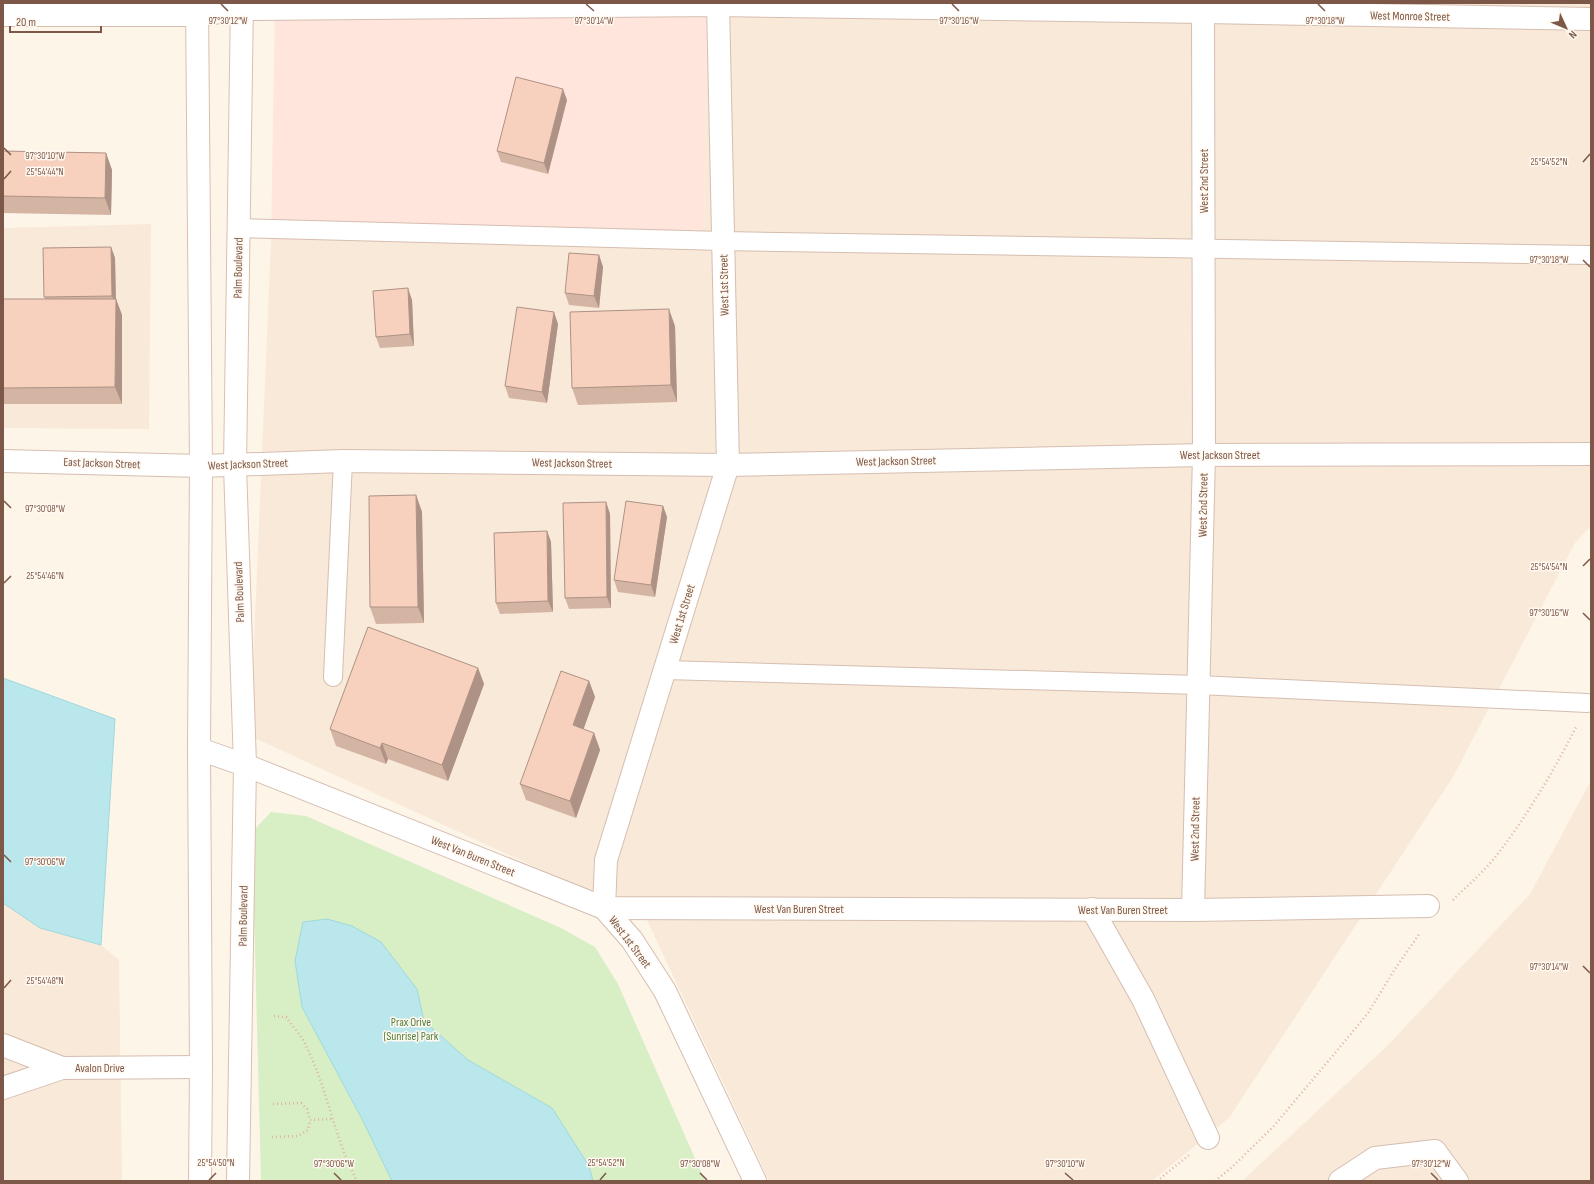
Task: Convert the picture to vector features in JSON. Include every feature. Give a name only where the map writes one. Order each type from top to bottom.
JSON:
[{"type":"street","name":"West Monroe Street","points":[[3,14],[197,9],[242,6],[718,4],[1204,7],[1591,19]]},
{"type":"street","name":"West 1st Street","points":[[718,4],[728,465],[606,860],[604,908],[632,940],[665,991],[755,1181]]},
{"type":"street","name":"Palm Boulevard","points":[[238,1181],[245,765],[235,466],[242,6]]},
{"type":"street","name":"West 2nd Street","points":[[1193,910],[1204,455],[1204,7]]},
{"type":"street","points":[[197,9],[201,466],[199,749],[201,1067],[200,1181]]},
{"type":"street","name":"West Jackson Street","points":[[201,466],[343,461],[728,465],[1204,455],[1591,454]]},
{"type":"street","name":"East Jackson Street","points":[[3,461],[201,466]]},
{"type":"street","name":"West Van Buren Street","points":[[199,749],[245,765],[604,908],[1193,910],[1428,906]]},
{"type":"street","points":[[1092,909],[1143,999],[1208,1138]]},
{"type":"street","points":[[3,1046],[62,1068]]},
{"type":"street","name":"Avalon Drive","points":[[3,1088],[62,1068],[201,1067]]},
{"type":"street","points":[[1340,1181],[1375,1158],[1436,1151],[1457,1181]]},
{"type":"lane","points":[[238,228],[723,241],[1591,254]]},
{"type":"lane","points":[[333,677],[343,461]]},
{"type":"lane","points":[[665,670],[1199,685],[1587,703]]},
{"type":"path","points":[[1450,904],[1499,853],[1525,816],[1568,743],[1587,703]]},
{"type":"path","points":[[1215,1181],[1231,1168],[1273,1127],[1335,1053],[1368,1013],[1395,969],[1426,928]]},
{"type":"path","points":[[274,1016],[286,1017],[302,1039],[357,1181]]},
{"type":"path","points":[[272,1137],[298,1136],[308,1130],[310,1120],[307,1109],[300,1103],[273,1104]]},
{"type":"path","points":[[310,1120],[333,1119]]},
{"type":"path","points":[[1157,1181],[1208,1138]]},
{"type":"shaded area","points":[[275,3],[707,3],[704,229],[271,241]]},
{"type":"shaded area","points":[[707,3],[1591,3],[1591,526],[1575,543],[1453,777],[1229,1118],[1152,1181],[769,1181],[646,918],[250,736],[271,241],[704,229]]},
{"type":"shaded area","points":[[151,224],[149,429],[3,428],[3,228]]},
{"type":"shaded area","points":[[1591,780],[1591,1181],[1242,1181],[1387,1046],[1530,894]]},
{"type":"shaded area","points":[[3,903],[40,928],[101,945],[119,960],[122,1181],[3,1181]]},
{"type":"green space","name":"Prax Orive (Sunrise) Park","points":[[271,812],[306,816],[561,928],[595,947],[618,984],[705,1181],[261,1181],[252,832]]},
{"type":"water","points":[[3,678],[115,719],[101,945],[40,928],[3,903]]},
{"type":"water","points":[[327,919],[352,926],[381,942],[417,989],[424,1021],[468,1060],[552,1108],[589,1166],[593,1181],[392,1181],[363,1121],[302,1007],[295,961],[303,922]]},
{"type":"building","points":[[516,77],[563,89],[544,163],[497,151]]},
{"type":"building","points":[[3,151],[106,153],[105,198],[3,196]]},
{"type":"building","points":[[111,247],[112,296],[44,297],[43,248]]},
{"type":"building","points":[[569,253],[599,255],[594,296],[565,293]]},
{"type":"building","points":[[408,288],[410,334],[376,337],[373,291]]},
{"type":"building","points":[[3,299],[116,299],[115,387],[3,388]]},
{"type":"building","points":[[517,307],[554,312],[542,392],[505,386]]},
{"type":"building","points":[[669,309],[671,385],[572,388],[570,312]]},
{"type":"building","points":[[416,495],[418,607],[370,607],[369,496]]},
{"type":"building","points":[[626,501],[663,506],[651,585],[614,580]]},
{"type":"building","points":[[606,502],[607,597],[565,598],[563,503]]},
{"type":"building","points":[[547,531],[548,601],[496,603],[494,533]]},
{"type":"building","points":[[368,627],[478,668],[442,765],[382,743],[380,748],[330,729]]},
{"type":"building","points":[[561,671],[589,681],[573,725],[594,733],[570,801],[520,784]]}]
